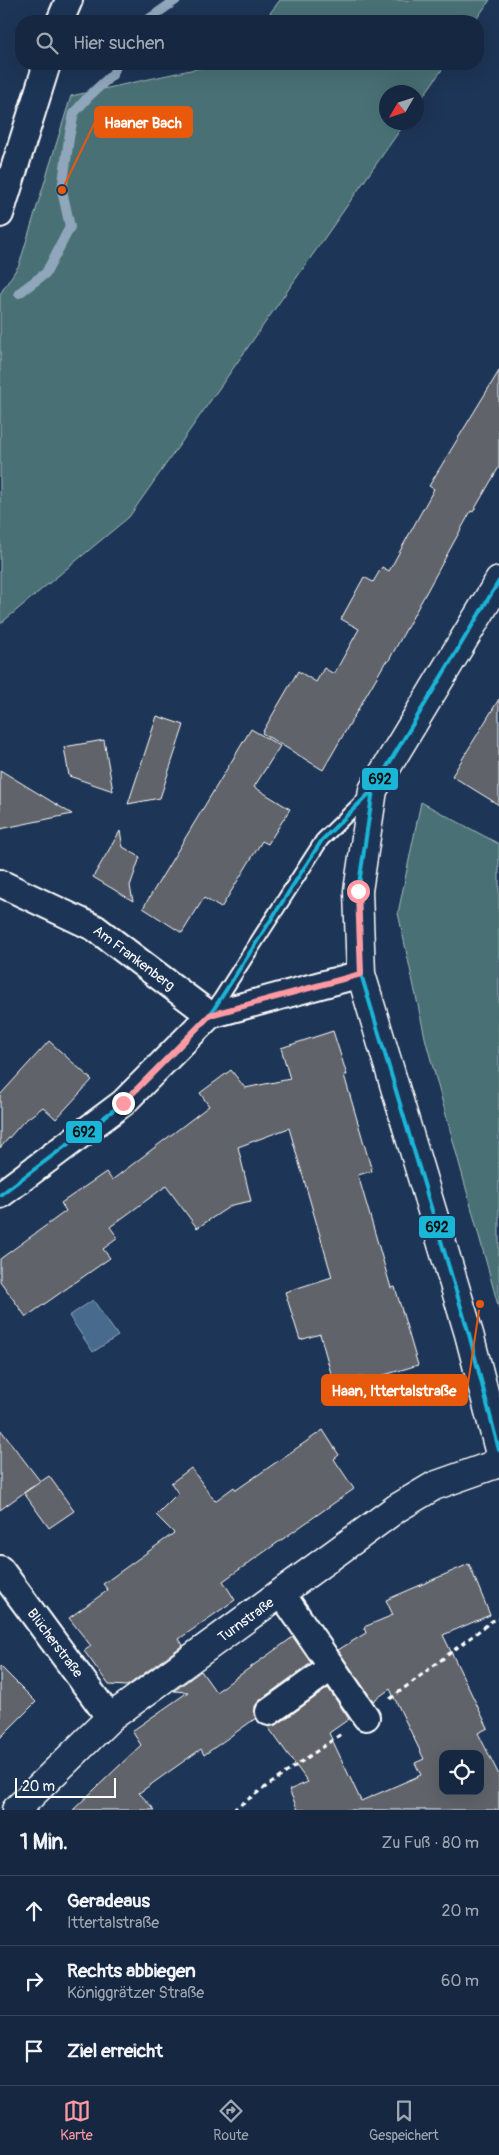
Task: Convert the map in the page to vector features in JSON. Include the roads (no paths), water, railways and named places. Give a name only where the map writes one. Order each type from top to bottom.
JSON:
[{"type":"main road","points":[[499,580],[373,790],[358,891],[361,974],[466,1324],[499,1450]]},
{"type":"main road","name":"Turnstraße","points":[[16,1810],[110,1718],[397,1508],[434,1486],[499,1463]]},
{"type":"street","points":[[63,15],[69,0]]},
{"type":"street","points":[[0,214],[45,70]]},
{"type":"street","name":"Am Frankenberg","points":[[0,883],[95,928],[210,1015]]},
{"type":"street","points":[[0,1195],[123,1103],[210,1015],[361,974]]},
{"type":"street","name":"Blücherstraße","points":[[0,1569],[110,1718]]},
{"type":"street","points":[[282,1594],[366,1717]]},
{"type":"street","points":[[269,1712],[332,1667]]},
{"type":"lane","points":[[210,1015],[322,840],[373,790]]},
{"type":"water","points":[[93,1300],[118,1336],[93,1352],[69,1316]]},
{"type":"waterway","points":[[155,15],[176,0]]},
{"type":"waterway","points":[[19,293],[46,273],[70,227],[62,190],[74,113],[113,74],[115,70]]},
{"type":"place","name":"Haaner Bach","points":[[62,190]]},
{"type":"place","name":"Haan, Ittertalstraße","points":[[480,1304]]}]
